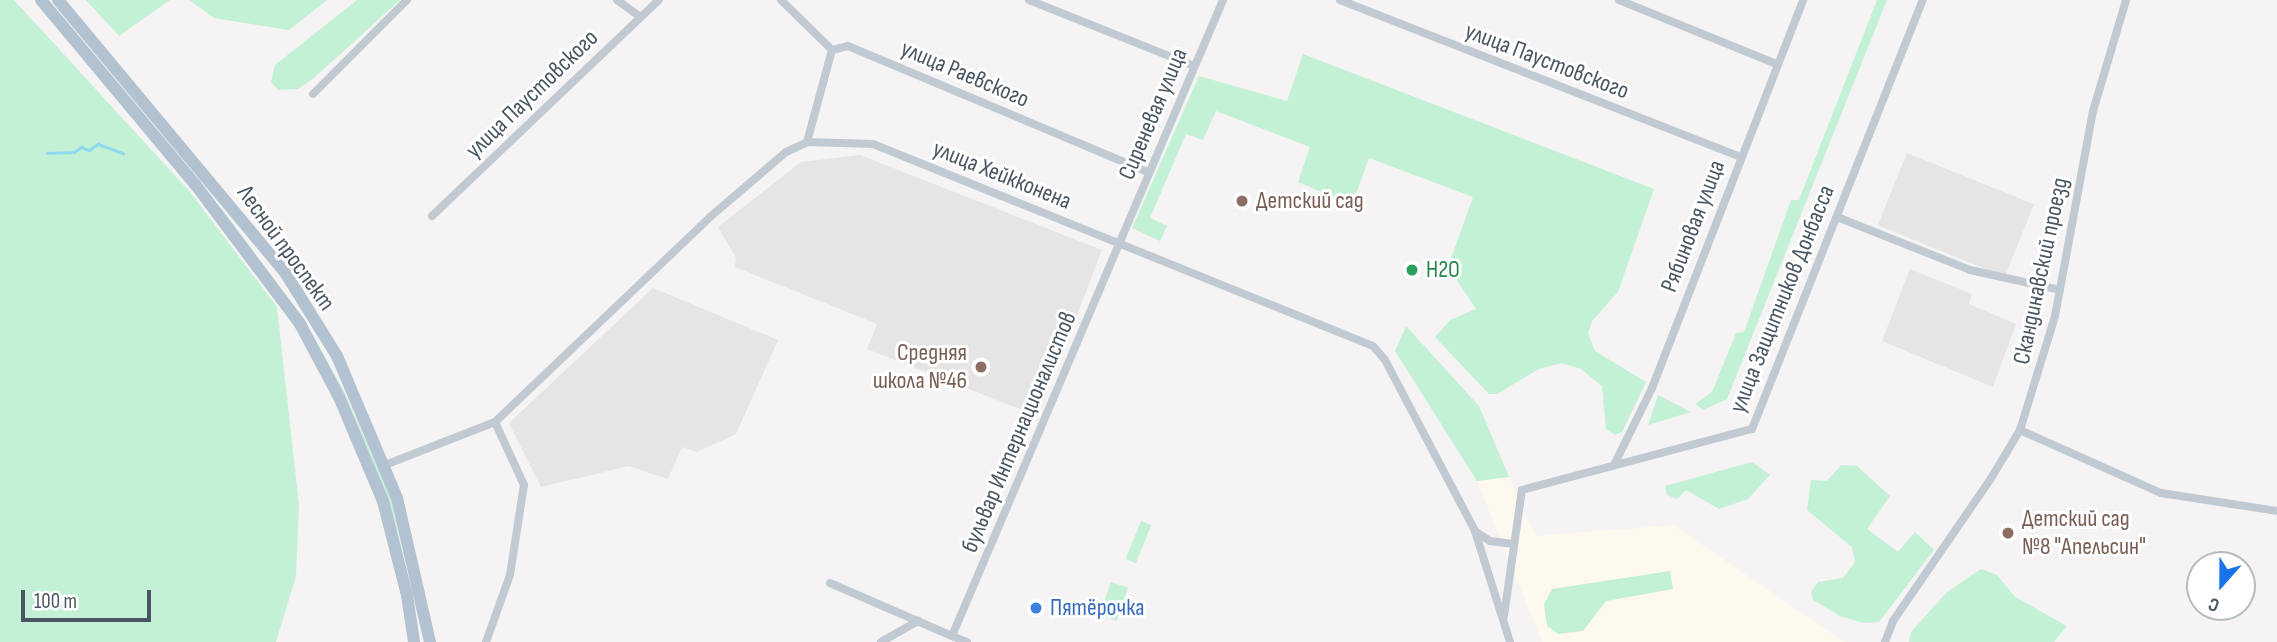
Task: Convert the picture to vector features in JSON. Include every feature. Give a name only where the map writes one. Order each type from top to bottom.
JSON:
[{"type":"main road","name":"Лесной проспект","points":[[41,0],[74,30],[206,175],[286,274],[330,346],[385,465],[408,538],[430,642]]},
{"type":"main road","name":"Лесной проспект","points":[[58,0],[74,30],[278,288],[339,397],[383,501],[407,596],[414,642]]},
{"type":"main road","points":[[214,208],[226,200]]},
{"type":"street","points":[[313,94],[407,0]]},
{"type":"street","points":[[617,0],[640,17]]},
{"type":"street","name":"улица Паустовского","points":[[432,216],[659,0]]},
{"type":"street","points":[[385,465],[495,422],[710,217],[786,152],[807,142],[832,50],[781,0]]},
{"type":"street","points":[[1029,0],[1194,66]]},
{"type":"street","name":"Сиреневая улица","points":[[1121,243],[1148,172],[1223,0]]},
{"type":"street","name":"улица Паустовского","points":[[1340,0],[1740,157]]},
{"type":"street","points":[[1619,0],[1777,64]]},
{"type":"street","name":"Рябиновая улица","points":[[1615,463],[1651,388],[1803,0]]},
{"type":"street","name":"улица Защитников Донбасса","points":[[1503,619],[1522,490],[1615,463],[1752,429],[1923,0]]},
{"type":"street","name":"Скандинавский проезд","points":[[1884,641],[2020,430],[2045,357],[2093,111],[2126,0]]},
{"type":"street","name":"улица Раевского","points":[[832,50],[848,46],[1148,172]]},
{"type":"street","name":"улица Хейкконена","points":[[807,142],[873,144],[1373,346],[1385,360],[1475,531],[1510,642]]},
{"type":"street","points":[[1837,217],[1970,271],[2060,290]]},
{"type":"street","name":"бульвар Интернационалистов","points":[[952,636],[1121,243]]},
{"type":"street","points":[[486,642],[510,575],[524,485],[495,422]]},
{"type":"street","points":[[2020,430],[2161,494],[2277,511]]},
{"type":"street","points":[[1475,531],[1490,541],[1514,544]]},
{"type":"street","points":[[830,583],[967,642]]},
{"type":"street","points":[[881,642],[918,621]]},
{"type":"shaded area","points":[[1907,153],[2034,204],[2005,277],[1878,225]]},
{"type":"shaded area","points":[[860,155],[1102,250],[1038,416],[867,349],[877,324],[735,267],[736,258],[718,227],[801,162]]},
{"type":"shaded area","points":[[1910,269],[1972,294],[1969,304],[2016,324],[1993,387],[1882,341]]},
{"type":"shaded area","points":[[653,288],[778,340],[736,434],[697,452],[682,447],[668,479],[629,466],[541,487],[509,423]]},
{"type":"shaded area","points":[[1509,477],[1536,536],[1673,525],[1845,642],[1542,642],[1477,481]],"holes":[[[1670,572],[1673,589],[1606,601],[1552,589]]]},
{"type":"green space","points":[[0,0],[14,0],[190,192],[277,307],[299,505],[296,576],[276,642],[0,642]]},
{"type":"green space","points":[[86,0],[170,0],[119,36]]},
{"type":"green space","points":[[189,0],[327,0],[289,30],[214,18]]},
{"type":"green space","points":[[357,0],[400,0],[314,78],[298,89],[278,90],[271,82],[275,65]]},
{"type":"green space","points":[[1877,0],[1887,0],[1727,399],[1703,410],[1695,404],[1712,392],[1736,333],[1744,332],[1791,200],[1799,200]]},
{"type":"green space","points":[[1303,54],[1654,189],[1618,292],[1592,321],[1588,333],[1595,351],[1646,382],[1622,432],[1615,435],[1606,429],[1602,386],[1581,369],[1561,363],[1539,369],[1497,394],[1489,394],[1435,337],[1450,320],[1476,309],[1448,267],[1473,197],[1369,158],[1352,205],[1298,182],[1310,147],[1216,111],[1203,140],[1186,134],[1150,218],[1167,226],[1160,241],[1132,228],[1199,76],[1287,101]]},
{"type":"green space","points":[[219,205],[304,319],[344,391],[391,498],[421,642],[390,506],[342,392]]},
{"type":"green space","points":[[1406,326],[1479,406],[1509,477],[1477,481],[1395,351]]},
{"type":"green space","points":[[1658,395],[1691,412],[1648,425]]},
{"type":"green space","points":[[1752,462],[1770,475],[1748,499],[1719,509],[1686,490],[1677,499],[1667,495],[1665,486]]},
{"type":"green space","points":[[1841,465],[1857,466],[1890,496],[1867,529],[1898,552],[1915,532],[1934,550],[1879,622],[1863,623],[1840,616],[1813,600],[1811,592],[1818,582],[1843,578],[1855,562],[1852,547],[1807,510],[1811,480],[1827,481]]},
{"type":"green space","points":[[1141,521],[1151,525],[1136,563],[1126,559]]},
{"type":"green space","points":[[1981,569],[1997,575],[2015,597],[2067,626],[2054,642],[1909,642],[1911,632],[1947,592]]},
{"type":"green space","points":[[1670,571],[1673,589],[1606,601],[1583,631],[1558,634],[1547,626],[1544,604],[1552,589]]},
{"type":"green space","points":[[1111,582],[1128,588],[1117,621],[1100,615]]},
{"type":"waterway","points":[[47,153],[74,152],[81,147],[89,150],[98,144],[123,153]]},
{"type":"place","name":"Детский сад","points":[[1242,201]]},
{"type":"place","name":"H2O","points":[[1412,270]]},
{"type":"place","name":"Средняя школа №46","points":[[981,367]]},
{"type":"place","name":"Детский сад №8 \"Апельсин\"","points":[[2008,533]]},
{"type":"place","name":"Пятёрочка","points":[[1036,608]]}]
